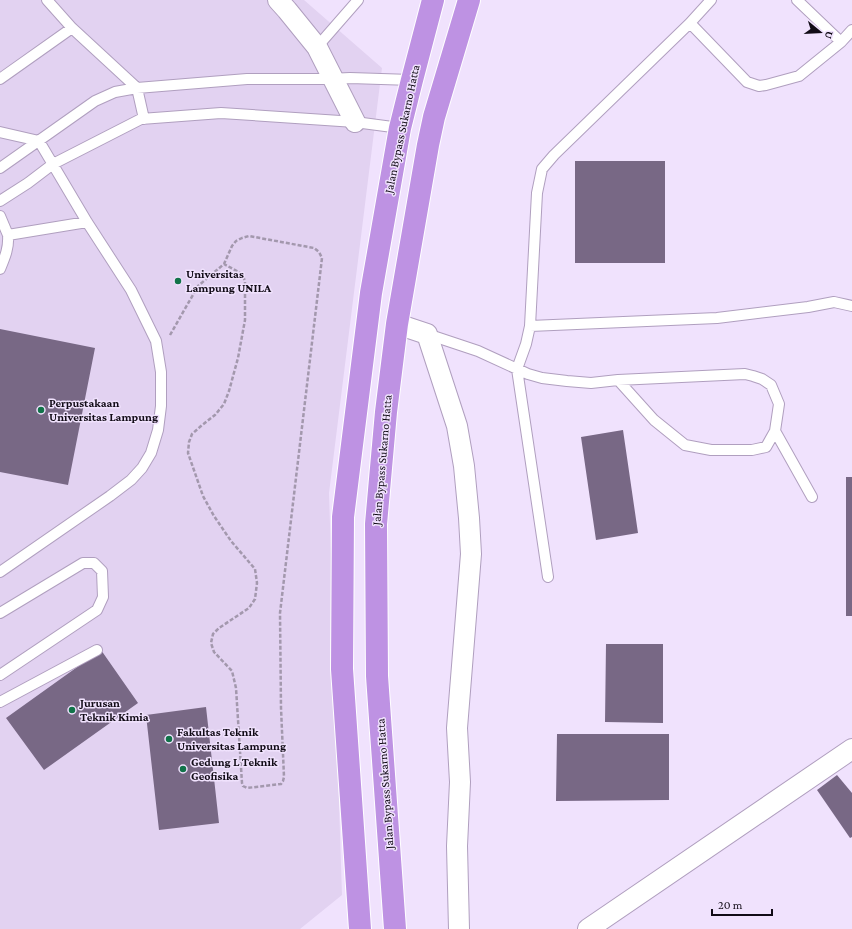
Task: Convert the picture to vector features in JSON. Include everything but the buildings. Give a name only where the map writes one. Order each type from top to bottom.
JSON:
[{"type":"highway","name":"Jalan Bypass Sukarno Hatta","points":[[360,929],[342,669],[342,517],[371,292],[400,128],[433,0]]},
{"type":"highway","name":"Jalan Bypass Sukarno Hatta","points":[[395,929],[378,676],[376,524],[386,412],[397,324],[434,117],[468,0]]},
{"type":"street","points":[[286,3],[317,47],[355,122]]},
{"type":"street","points":[[397,324],[427,334],[457,426],[464,466],[471,554],[457,728],[460,782],[457,846],[459,929]]},
{"type":"street","points":[[588,929],[852,749]]},
{"type":"lane","points":[[47,0],[72,28],[137,88],[144,119]]},
{"type":"lane","points":[[317,47],[358,0]]},
{"type":"lane","points":[[548,578],[517,369],[526,344],[530,326],[537,193],[542,169],[554,155],[690,23],[711,0]]},
{"type":"lane","points":[[797,0],[841,42]]},
{"type":"lane","points":[[690,23],[747,82],[759,86],[799,76],[841,42],[852,30]]},
{"type":"lane","points":[[0,79],[72,28]]},
{"type":"lane","points":[[0,168],[95,100],[115,92],[137,88],[247,79],[350,78],[412,80]]},
{"type":"lane","points":[[0,201],[28,183],[53,164],[141,119],[221,113],[355,122],[400,128]]},
{"type":"lane","points":[[0,132],[39,141],[87,222],[131,290],[156,341],[161,372],[161,406],[158,430],[151,454],[142,468],[131,480],[110,496],[4,569],[0,559]]},
{"type":"lane","points":[[0,216],[8,235],[9,244],[7,254],[0,269]]},
{"type":"lane","points":[[8,235],[87,222]]},
{"type":"lane","points":[[530,326],[716,318],[808,307],[834,302],[852,306]]},
{"type":"lane","points":[[427,334],[478,351],[528,374],[542,378],[591,383],[618,380],[745,374],[753,376],[762,379],[771,385],[778,404],[775,431],[766,446],[752,450],[711,450],[685,445],[654,420],[618,380]]},
{"type":"lane","points":[[775,431],[812,497]]},
{"type":"lane","points":[[0,613],[83,563],[94,563],[102,571],[103,597],[97,610],[0,675]]},
{"type":"lane","points":[[0,702],[98,650]]},
{"type":"path","points":[[158,357],[198,286],[224,264],[232,246],[242,238],[248,236],[314,248],[319,252],[322,258],[280,613],[281,708],[284,777],[281,784],[247,788],[243,786],[242,783],[236,688],[232,671],[214,652],[211,643],[213,634],[219,628],[249,608],[255,598],[257,582],[255,569],[231,541],[214,516],[203,496],[188,453],[189,442],[192,434],[215,415],[224,404],[238,358],[244,328],[245,280],[242,274],[224,264]]},
{"type":"shaded area","name":"Universitas Lampung UNILA","points":[[0,0],[304,0],[382,68],[329,493],[342,895],[300,929],[0,929]]},
{"type":"place","name":"Universitas Lampung UNILA","points":[[178,281]]},
{"type":"place","name":"Perpustakaan Universitas Lampung","points":[[41,410]]},
{"type":"place","name":"Jurusan Teknik Kimia","points":[[72,710]]},
{"type":"place","name":"Fakultas Teknik Universitas Lampung","points":[[169,739]]},
{"type":"place","name":"Gedung L Teknik Geofisika","points":[[183,769]]}]
